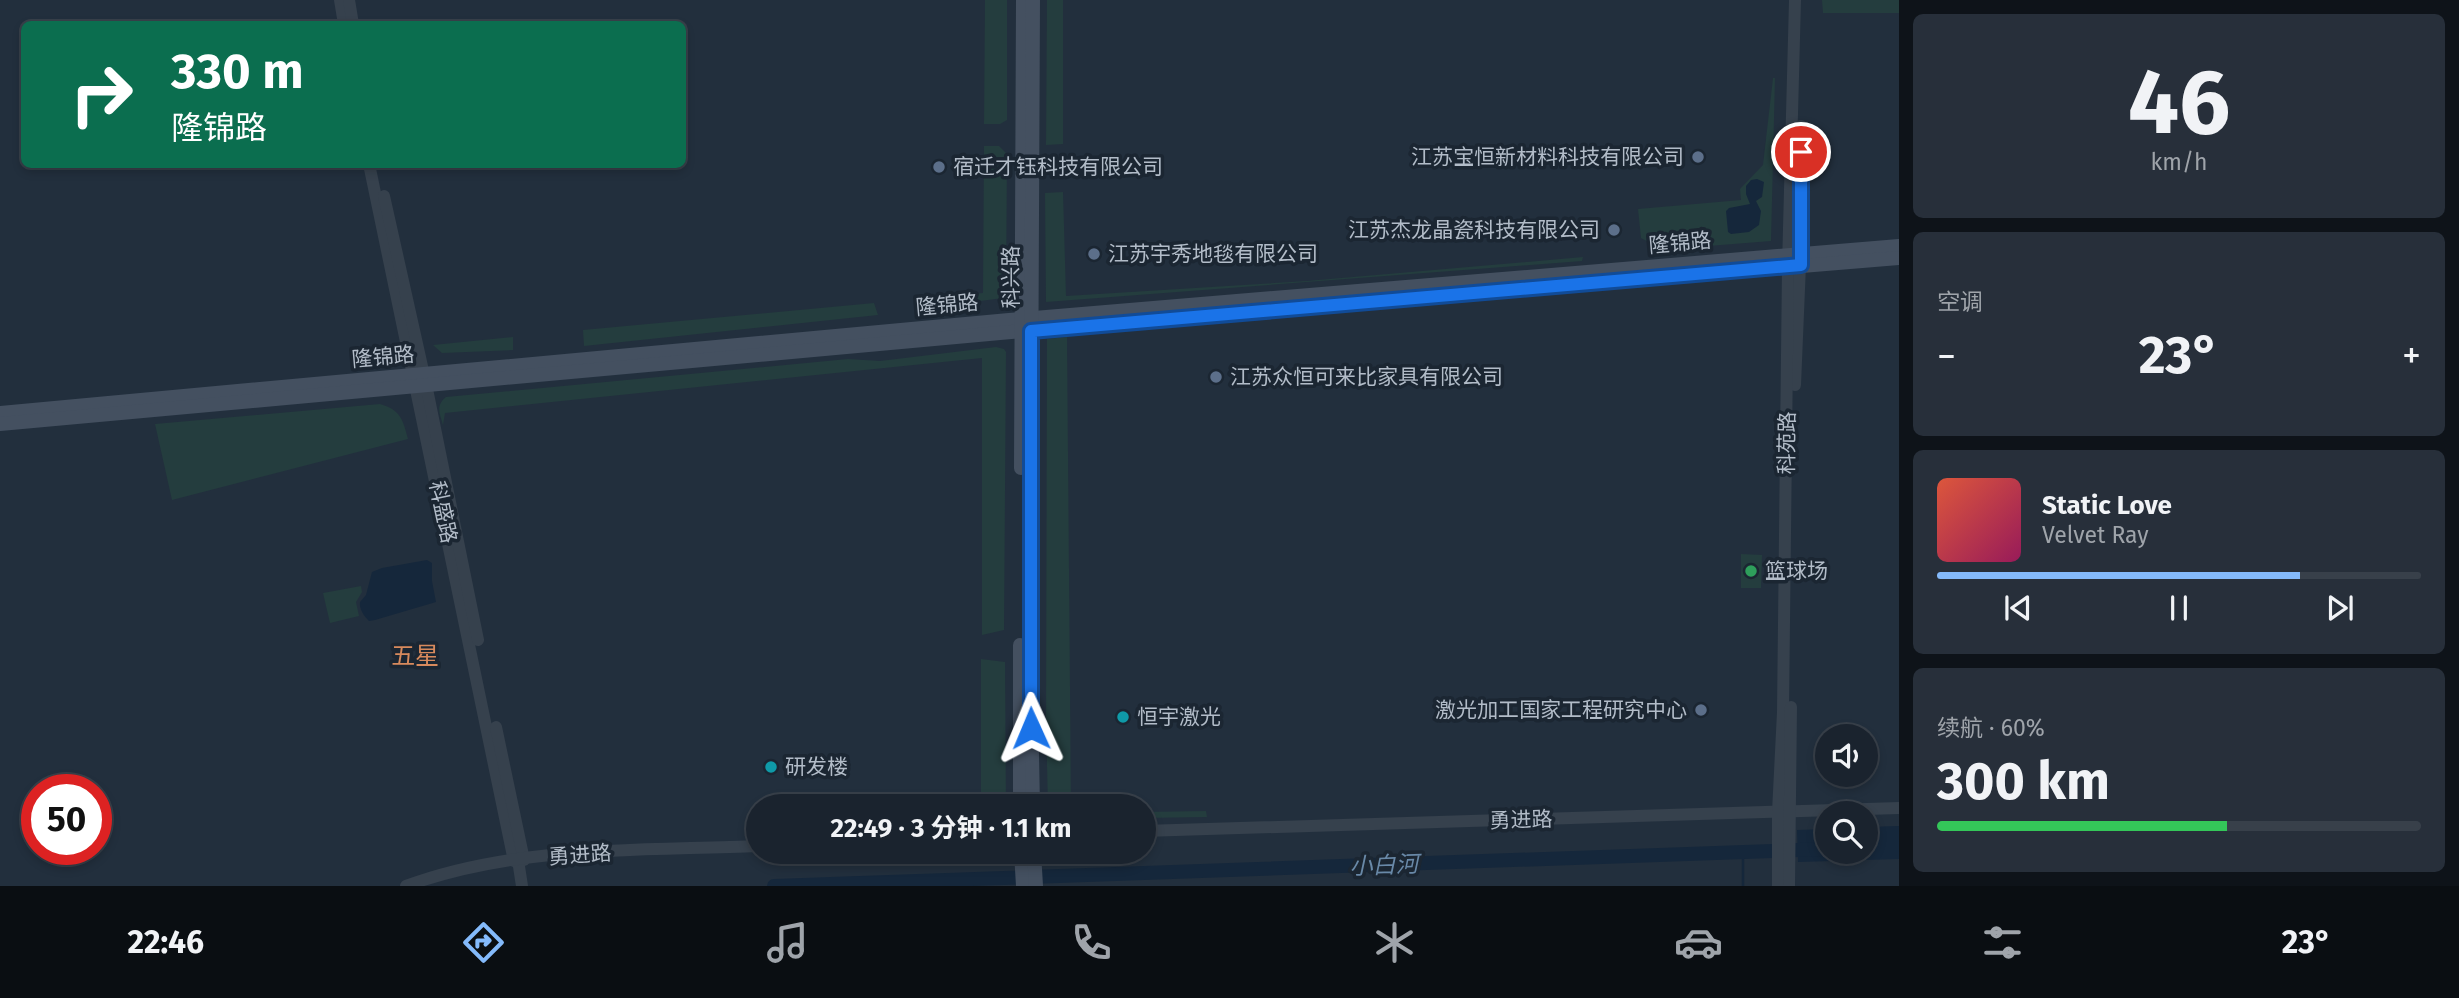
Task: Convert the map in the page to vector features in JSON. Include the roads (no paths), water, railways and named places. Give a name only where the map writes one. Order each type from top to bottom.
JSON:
[{"type":"main road","name":"科兴路","points":[[1023,0],[1032,794]]},
{"type":"main road","name":"科兴路","points":[[1020,794],[1033,0]]},
{"type":"main road","name":"隆锦路","points":[[0,413],[1794,260],[1899,246]]},
{"type":"main road","name":"隆锦路","points":[[1794,260],[1899,258]]},
{"type":"main road","name":"隆锦路","points":[[0,424],[420,379]]},
{"type":"main road","points":[[1023,886],[1026,864]]},
{"type":"main road","points":[[1030,864],[1036,886]]},
{"type":"street","points":[[340,0],[344,21]]},
{"type":"street","points":[[349,0],[352,21]]},
{"type":"street","name":"科苑路","points":[[1794,260],[1795,0]]},
{"type":"street","name":"科苑路","points":[[1789,886],[1784,867],[1783,712],[1802,0]]},
{"type":"street","name":"科盛路","points":[[370,168],[420,379]]},
{"type":"street","name":"科盛路","points":[[379,168],[519,860],[522,886]]},
{"type":"street","name":"勇进路","points":[[1156,831],[1784,818],[1899,808]]},
{"type":"street","name":"勇进路","points":[[406,886],[444,872],[519,860],[587,853],[746,846]]},
{"type":"street","name":"科苑路","points":[[1778,886],[1784,867]]},
{"type":"water","points":[[1751,180],[1764,182],[1762,197],[1756,201],[1761,211],[1759,225],[1749,232],[1731,234],[1728,232],[1726,211],[1750,204],[1746,186]]},
{"type":"water","points":[[427,560],[432,563],[436,602],[369,621],[362,612],[360,602],[366,595],[372,572]]},
{"type":"water","points":[[1899,826],[1899,859],[1878,860],[1878,827]]},
{"type":"water","points":[[1815,829],[1815,861],[1798,862],[1797,830]]},
{"type":"waterway","name":"小白河","points":[[774,886],[1815,849]]},
{"type":"waterway","points":[[1743,851],[1743,886]]},
{"type":"place","name":"江苏宝恒新材料科技有限公司","points":[[1698,157]]},
{"type":"place","name":"宿迁才钰科技有限公司","points":[[939,167]]},
{"type":"place","name":"江苏杰龙晶瓷科技有限公司","points":[[1614,230]]},
{"type":"place","name":"江苏宇秀地毯有限公司","points":[[1094,254]]},
{"type":"place","name":"江苏众恒可来比家具有限公司","points":[[1216,377]]},
{"type":"place","name":"篮球场","points":[[1751,571]]},
{"type":"place","name":"激光加工国家工程研究中心","points":[[1701,710]]},
{"type":"place","name":"恒宇激光","points":[[1123,717]]},
{"type":"place","name":"研发楼","points":[[771,767]]},
{"type":"district","name":"五星","points":[[415,656]]}]
